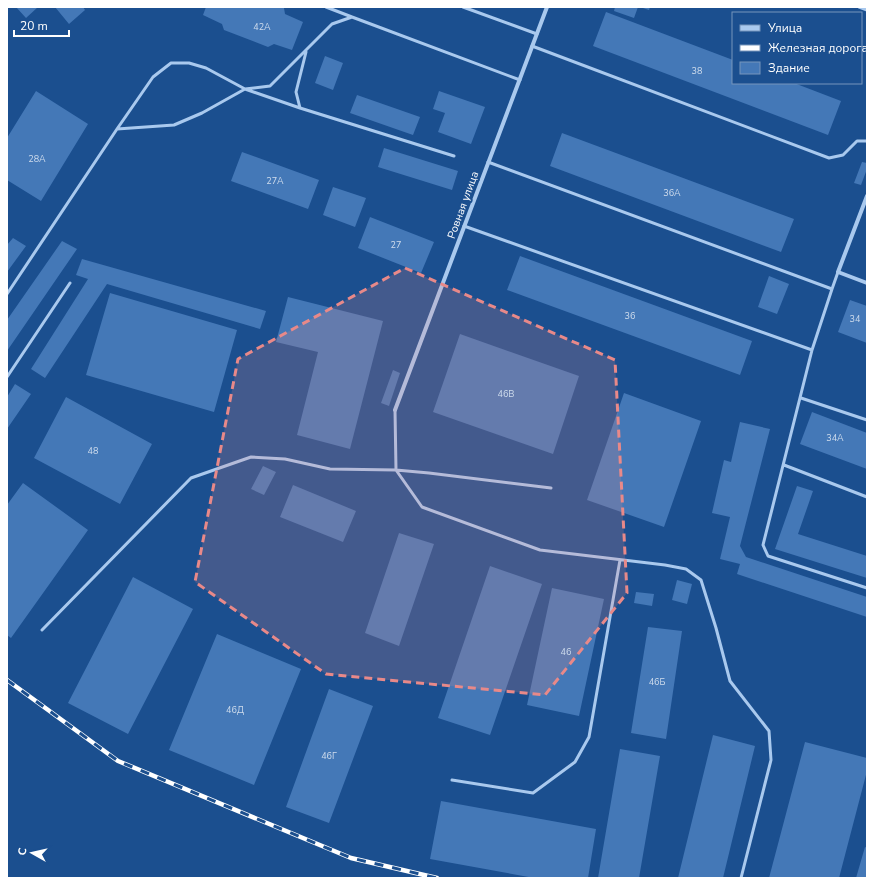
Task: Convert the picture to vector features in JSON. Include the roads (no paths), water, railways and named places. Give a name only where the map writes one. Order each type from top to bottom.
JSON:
[{"type":"street","name":"Ровная улица","points":[[395,410],[547,7]]},
{"type":"street","points":[[867,196],[838,272],[867,283]]},
{"type":"lane","points":[[326,7],[520,80]]},
{"type":"lane","points":[[463,7],[537,34]]},
{"type":"lane","points":[[859,7],[867,10]]},
{"type":"lane","points":[[116,129],[174,125],[202,114],[244,89],[270,86],[332,24],[352,17]]},
{"type":"lane","points":[[532,46],[829,158],[843,155],[857,141],[867,141]]},
{"type":"lane","points":[[300,108],[296,92],[306,50]]},
{"type":"lane","points":[[7,294],[116,129],[153,77],[171,63],[189,63],[206,68],[244,89],[454,156]]},
{"type":"lane","points":[[488,162],[832,288]]},
{"type":"lane","points":[[464,226],[812,350]]},
{"type":"lane","points":[[838,272],[812,350],[763,546],[768,556],[867,588]]},
{"type":"lane","points":[[7,377],[70,283]]},
{"type":"lane","points":[[801,398],[867,420]]},
{"type":"lane","points":[[395,410],[396,470],[422,507],[540,550],[686,569],[701,580],[730,681],[769,731],[771,760],[741,878]]},
{"type":"lane","points":[[42,630],[191,478],[251,456],[285,459],[330,469],[396,470],[552,488]]},
{"type":"lane","points":[[784,465],[867,497]]},
{"type":"lane","points":[[452,780],[533,793],[575,762],[589,737],[620,560]]},
{"type":"railway","points":[[7,680],[118,761],[351,858],[437,878]]}]
